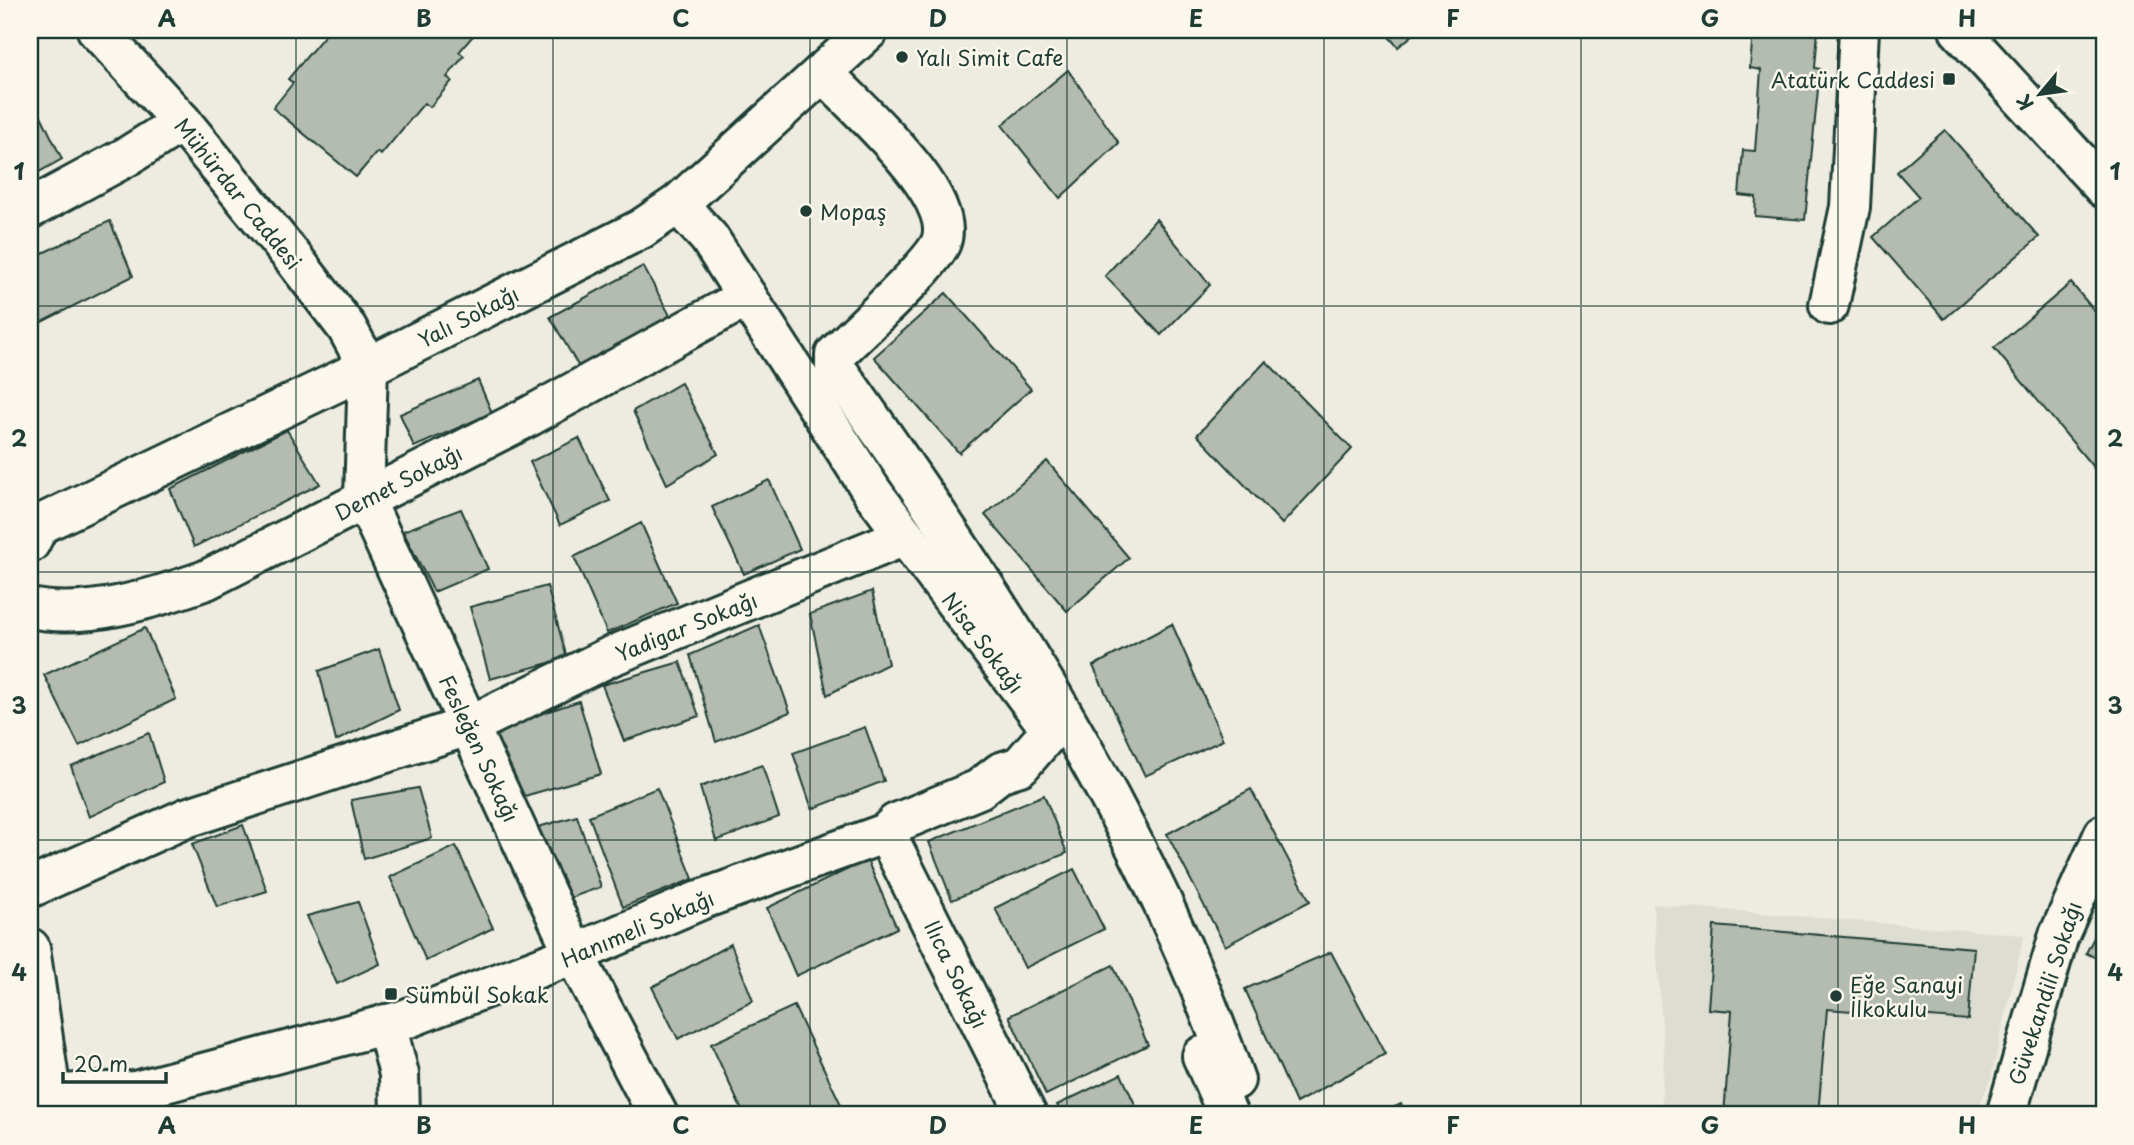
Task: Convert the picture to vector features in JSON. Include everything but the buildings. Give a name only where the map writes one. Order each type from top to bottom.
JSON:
[{"type":"street","name":"Mühürdar Caddesi","points":[[97,30],[182,122],[324,298],[347,328],[368,367]]},
{"type":"street","name":"Yalı Sokağı","points":[[30,543],[38,526],[368,367],[641,229],[678,204],[869,30]]},
{"type":"street","points":[[1829,305],[1850,207],[1859,30]]},
{"type":"street","points":[[1959,30],[2104,188]]},
{"type":"street","points":[[823,72],[901,150],[923,182],[943,225],[941,243],[918,271],[835,355],[835,367],[972,565],[1049,688],[1123,823],[1194,972],[1231,1098]]},
{"type":"street","points":[[30,209],[128,156],[182,122]]},
{"type":"street","name":"Nisa Sokağı","points":[[678,204],[709,238],[873,493],[1076,767],[1231,1098]]},
{"type":"street","name":"Demet Sokağı","points":[[30,608],[44,611],[88,609],[155,598],[206,580],[530,416],[747,297]]},
{"type":"street","name":"Fesleğen Sokağı","points":[[368,367],[364,498],[575,954],[658,1115]]},
{"type":"street","name":"Yadigar Sokağı","points":[[30,888],[186,818],[471,725],[609,657],[905,536]]},
{"type":"street","name":"Hanımeli Sokağı","points":[[46,1101],[135,1091],[386,1024],[575,954],[703,899],[886,833],[896,823],[979,789],[1001,772],[1020,766],[1051,730]]},
{"type":"street","name":"Ilıca Sokağı","points":[[886,833],[1027,1115]]},
{"type":"street","name":"Güvekandili Sokağı","points":[[2006,1115],[2059,935],[2104,834]]},
{"type":"street","points":[[30,948],[46,1101]]},
{"type":"street","points":[[386,1024],[399,1074],[400,1115]]},
{"type":"shaded area","name":"Eğe Sanayi İlkokulu","points":[[1653,904],[2024,935],[1991,1078],[1975,1115],[1661,1115],[1664,1053]]},
{"type":"place","name":"Yalı Simit Cafe","points":[[902,57]]},
{"type":"place","name":"Atatürk Caddesi","points":[[1949,79]]},
{"type":"place","name":"Mopaş","points":[[806,211]]},
{"type":"place","name":"Sümbül Sokak","points":[[391,994]]},
{"type":"place","name":"Eğe Sanayi İlkokulu","points":[[1836,996]]}]
